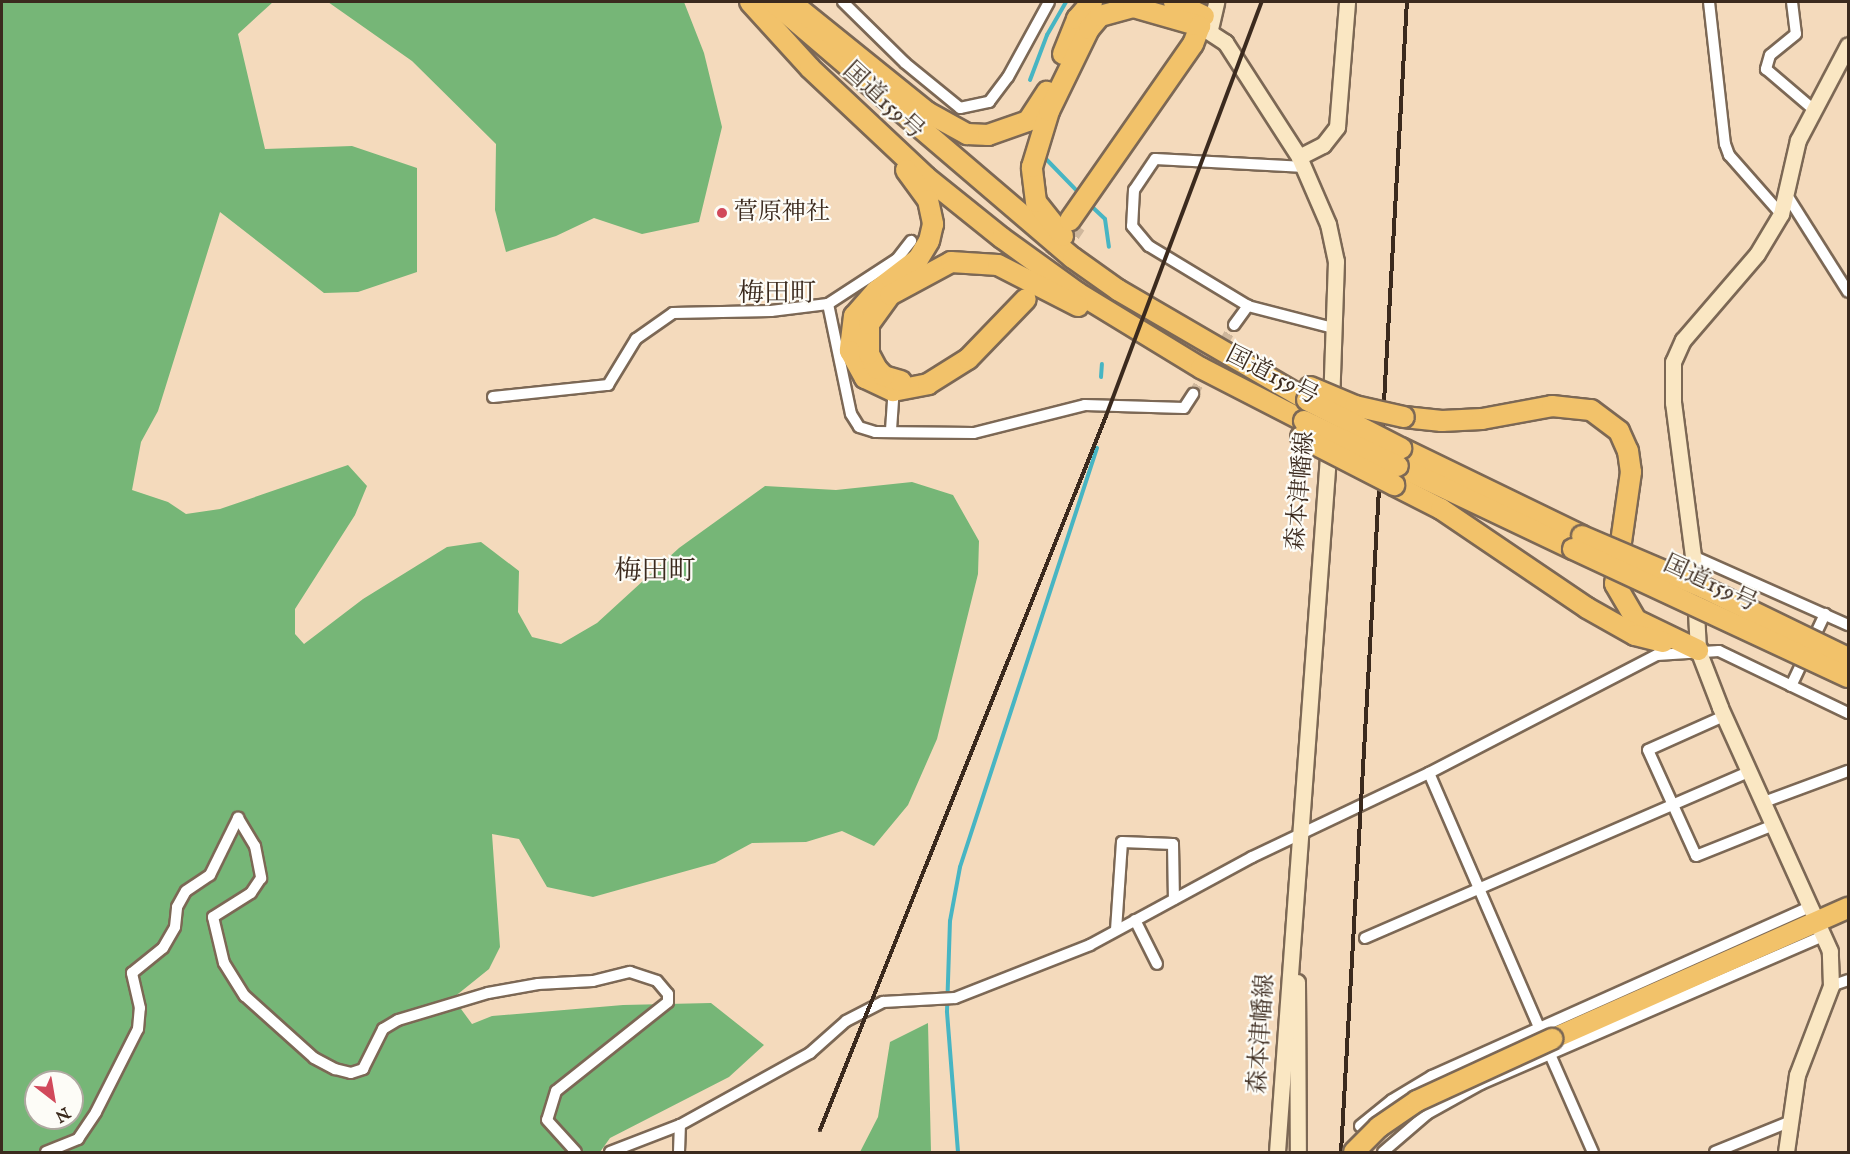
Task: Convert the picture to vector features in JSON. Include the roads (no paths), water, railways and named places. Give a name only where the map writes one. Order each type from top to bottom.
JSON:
[{"type":"highway","points":[[741,2],[829,96],[887,150],[918,184],[928,200],[933,224],[929,241],[918,259],[862,304],[850,327],[850,351],[865,378],[894,386],[935,372],[961,358],[1023,296]]},
{"type":"highway","name":"国道159号","points":[[750,2],[819,76],[926,177],[1002,238],[1078,293],[1201,368],[1274,406],[1303,429],[1398,466],[1577,542],[1704,588],[1848,658]]},
{"type":"highway","name":"国道159号","points":[[773,2],[1073,258],[1118,290],[1308,393],[1398,466]]},
{"type":"highway","points":[[789,2],[927,112],[967,134],[987,135],[1028,121],[1042,104],[1077,19],[1092,2]]},
{"type":"highway","points":[[1174,2],[1209,19]]},
{"type":"highway","points":[[1073,258],[1065,238],[1036,202],[1032,167],[1049,111],[1089,29],[1100,16],[1133,7],[1209,19]]},
{"type":"highway","points":[[1073,223],[1209,19]]},
{"type":"highway","points":[[894,386],[877,369],[869,354],[867,336],[876,311],[909,282],[951,262],[968,260],[1015,272],[1165,356],[1201,368]]},
{"type":"highway","points":[[1308,393],[1404,417],[1442,421],[1482,419],[1552,406],[1591,410],[1619,431],[1628,450],[1631,472],[1615,584],[1636,620],[1698,650]]},
{"type":"highway","points":[[1398,466],[1441,509],[1587,608],[1635,635],[1698,650]]},
{"type":"highway","name":"国道159号","points":[[1577,542],[1848,677]]},
{"type":"highway","points":[[1354,1152],[1379,1127],[1417,1101],[1547,1040],[1848,908]]},
{"type":"main road","points":[[1302,162],[1323,145],[1337,128],[1347,2]]},
{"type":"main road","name":"森本津幡線","points":[[1209,19],[1302,162],[1328,224],[1336,261],[1328,452],[1276,1152]]},
{"type":"main road","points":[[1786,1152],[1789,1122],[1805,1049],[1831,986],[1830,951],[1724,717],[1698,650],[1693,556],[1673,403],[1673,363],[1683,340],[1757,254],[1781,213],[1788,197],[1798,140],[1848,45]]},
{"type":"main road","name":"森本津幡線","points":[[1294,919],[1298,1152]]},
{"type":"street","points":[[843,2],[905,63],[960,108],[989,102],[1008,77],[1049,2]]},
{"type":"street","points":[[1709,2],[1725,144],[1729,155],[1781,213]]},
{"type":"street","points":[[1792,2],[1796,34],[1770,55],[1766,69],[1813,109]]},
{"type":"street","points":[[1302,162],[1155,159],[1134,190],[1132,226],[1149,246],[1248,306],[1333,328]]},
{"type":"street","points":[[1788,197],[1848,292]]},
{"type":"street","points":[[493,397],[608,385],[636,339],[673,314],[771,311],[828,304],[897,259],[911,241]]},
{"type":"street","points":[[828,304],[851,414],[859,427],[875,432],[891,430],[974,433],[1085,405],[1184,408],[1193,394]]},
{"type":"street","points":[[1234,326],[1248,306]]},
{"type":"street","points":[[891,430],[894,386]]},
{"type":"street","points":[[1693,556],[1848,625]]},
{"type":"street","points":[[1791,686],[1825,614]]},
{"type":"street","points":[[610,1152],[680,1125],[810,1053],[846,1021],[883,1002],[947,999],[1090,945],[1174,899],[1429,773],[1658,655],[1698,650],[1719,651],[1848,713]]},
{"type":"street","points":[[1724,717],[1648,750],[1696,856],[1774,825]]},
{"type":"street","points":[[1365,938],[1750,771]]},
{"type":"street","points":[[1764,802],[1848,771]]},
{"type":"street","points":[[1429,773],[1547,1040],[1593,1152]]},
{"type":"street","points":[[46,1152],[78,1139],[96,1112],[138,1029],[140,1008],[132,973],[163,948],[175,927],[177,907],[186,891],[210,875],[238,818],[255,846],[261,878],[251,893],[213,917],[224,963],[246,996],[314,1058],[335,1069],[351,1073],[363,1069],[383,1029],[398,1020],[489,993],[538,984],[593,981],[630,972],[657,981],[668,994],[668,1002],[556,1091],[547,1120],[576,1152]]},
{"type":"street","points":[[1116,930],[1122,842],[1173,844],[1174,899]]},
{"type":"street","points":[[1135,920],[1157,964]]},
{"type":"street","points":[[1383,1152],[1427,1114],[1624,993],[1816,922]]},
{"type":"street","points":[[1360,1126],[1374,1113],[1410,1088],[1547,1040],[1634,1016],[1816,922]]},
{"type":"street","points":[[1831,986],[1848,980]]},
{"type":"street","points":[[1374,1113],[1393,1142]]},
{"type":"street","points":[[1715,1152],[1789,1122]]},
{"type":"street","points":[[679,1152],[680,1125]]},
{"type":"waterway","points":[[1030,80],[1047,35],[1066,2]]},
{"type":"waterway","points":[[1046,159],[1081,195]]},
{"type":"waterway","points":[[1088,203],[1105,219],[1109,247]]},
{"type":"waterway","points":[[1101,377],[1102,364]]},
{"type":"waterway","points":[[958,1152],[947,1011],[950,921],[960,867],[1097,448]]},
{"type":"tunnel","points":[[1037,283],[1076,225]]},
{"type":"tunnel","points":[[1193,394],[1234,325]]},
{"type":"railway","points":[[820,1130],[1106,416],[1262,2]]},
{"type":"railway","points":[[1341,1152],[1407,2]]},
{"type":"place","name":"菅原神社","points":[[722,213]]},
{"type":"district","name":"梅田町","points":[[777,294]]},
{"type":"district","name":"梅田町","points":[[655,573]]}]
